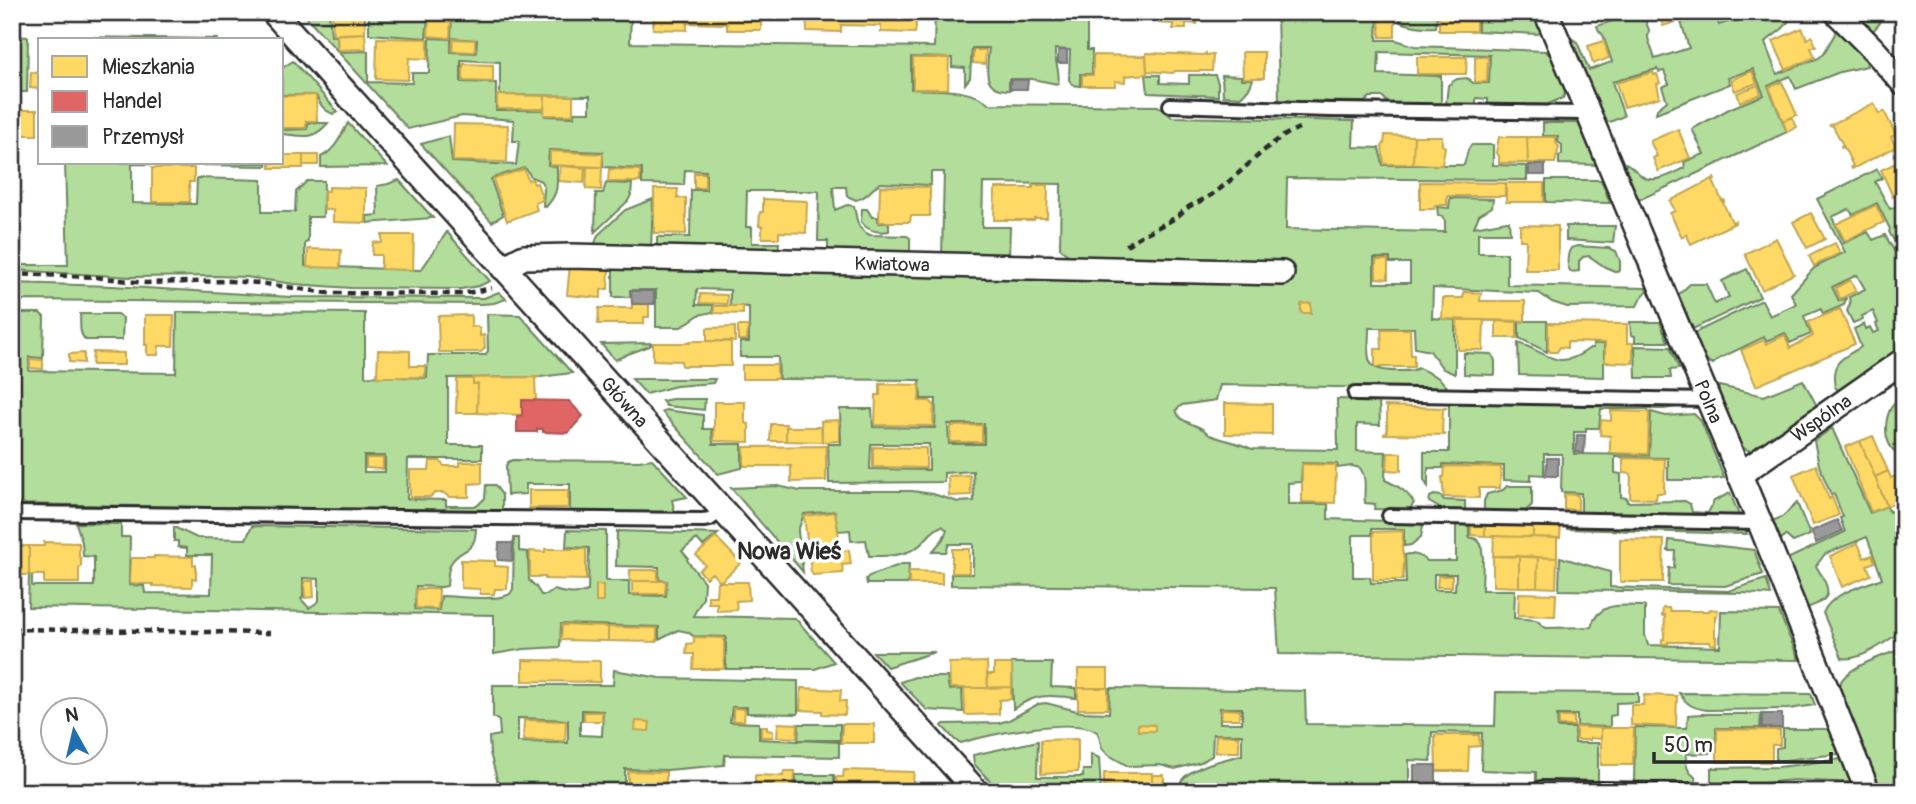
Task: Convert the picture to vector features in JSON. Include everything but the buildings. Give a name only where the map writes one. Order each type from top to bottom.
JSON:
[{"type":"street","name":"Główna","points":[[274,12],[722,510],[968,789]]},
{"type":"street","name":"Polna","points":[[1546,12],[1760,523],[1866,791]]},
{"type":"street","points":[[1836,12],[1904,84]]},
{"type":"street","name":"Kwiatowa","points":[[507,272],[524,257],[571,256],[1282,273]]},
{"type":"street","name":"Wspólna","points":[[1739,475],[1904,360]]},
{"type":"lane","points":[[1170,105],[1588,113]]},
{"type":"lane","points":[[1355,394],[1709,400]]},
{"type":"lane","points":[[12,513],[703,520],[710,519],[722,510]]},
{"type":"lane","points":[[1389,516],[1760,523]]},
{"type":"lane","points":[[1541,788],[1777,792]]},
{"type":"path","points":[[1118,268],[1124,248],[1132,240],[1211,195],[1262,152],[1292,131],[1330,110]]},
{"type":"path","points":[[12,274],[145,282],[229,281],[328,293],[462,294],[494,288],[507,272]]},
{"type":"path","points":[[12,629],[270,634]]},
{"type":"green space","points":[[302,12],[329,12],[331,36],[337,36],[338,52]]},
{"type":"green space","points":[[369,12],[631,12],[630,43],[934,47],[935,12],[1087,12],[1087,50],[1092,50],[1092,74],[1080,74],[1080,86],[1073,85],[1069,80],[1070,50],[1055,49],[1058,84],[1032,79],[1009,79],[1009,90],[1000,89],[990,82],[987,70],[989,48],[972,48],[970,78],[965,84],[965,68],[952,67],[952,58],[911,57],[911,89],[963,92],[990,104],[1158,106],[1172,117],[1354,121],[1353,147],[1379,148],[1383,165],[1464,165],[1471,145],[1493,145],[1493,165],[1527,166],[1527,180],[1287,178],[1286,229],[1445,232],[1445,221],[1438,215],[1437,207],[1449,208],[1450,198],[1493,199],[1492,207],[1479,215],[1474,227],[1509,221],[1510,233],[1478,233],[1478,253],[1507,253],[1507,285],[1646,288],[1647,291],[1637,306],[1567,307],[1552,302],[1539,293],[1433,288],[1432,318],[1455,320],[1455,374],[1443,369],[1430,351],[1415,348],[1414,328],[1369,328],[1368,354],[1372,365],[1377,368],[1405,371],[1419,368],[1439,378],[1449,389],[1220,385],[1216,400],[1182,405],[1176,410],[1178,415],[1209,435],[1252,449],[1338,450],[1337,399],[1379,400],[1380,425],[1357,424],[1357,451],[1386,452],[1385,480],[1402,489],[1411,499],[1414,503],[1409,510],[1374,509],[1375,504],[1365,503],[1365,480],[1360,468],[1352,466],[1338,468],[1337,464],[1302,463],[1301,482],[1288,483],[1288,504],[1328,504],[1328,519],[1417,522],[1423,526],[1421,537],[1411,545],[1404,546],[1404,529],[1372,529],[1372,535],[1353,535],[1353,577],[1370,577],[1371,583],[1406,583],[1405,555],[1417,555],[1427,561],[1456,561],[1456,523],[1469,523],[1469,537],[1481,544],[1482,590],[1515,590],[1514,618],[1536,620],[1546,628],[1591,627],[1595,618],[1606,608],[1645,606],[1645,635],[1648,645],[1720,647],[1721,611],[1779,612],[1799,660],[1279,654],[1275,588],[951,585],[951,574],[973,574],[973,544],[949,544],[946,552],[932,552],[947,530],[942,526],[908,552],[869,556],[866,540],[851,541],[850,530],[838,531],[835,511],[804,514],[798,531],[803,572],[731,488],[778,486],[800,491],[912,491],[958,502],[974,501],[973,471],[944,473],[944,482],[829,483],[828,444],[841,444],[840,409],[872,409],[873,427],[935,428],[936,399],[921,399],[920,380],[779,379],[778,357],[740,357],[740,342],[749,342],[749,307],[730,306],[730,290],[697,289],[696,305],[713,305],[713,312],[699,315],[681,327],[656,327],[656,290],[630,290],[630,297],[613,297],[613,266],[1286,280],[1286,262],[1071,258],[1060,248],[1061,184],[983,183],[982,227],[1010,227],[1009,257],[942,256],[944,172],[931,172],[931,185],[880,183],[856,200],[847,196],[846,187],[833,187],[835,210],[847,205],[854,206],[860,227],[870,235],[907,236],[910,238],[910,251],[907,255],[828,253],[828,241],[818,241],[819,191],[747,191],[746,227],[752,227],[752,243],[779,243],[778,252],[657,249],[657,237],[690,237],[691,190],[706,190],[706,171],[685,170],[684,185],[642,184],[642,169],[603,167],[603,152],[549,150],[548,165],[557,167],[556,189],[550,202],[546,207],[543,206],[544,187],[541,181],[531,177],[524,168],[492,178],[503,215],[492,222],[421,144],[449,136],[452,162],[516,165],[519,141],[513,141],[514,120],[462,116],[408,129],[338,52],[368,51],[368,82],[412,83],[412,73],[429,73],[430,38],[451,39],[451,52],[476,53],[477,40],[451,38],[452,18],[428,16],[426,38],[369,34]],"holes":[[[461,60],[500,62],[500,95],[590,96],[590,112],[574,112],[574,117],[545,116],[544,110],[496,110],[496,83],[461,82]],[[1374,258],[1390,258],[1390,263],[1410,263],[1410,283],[1374,283]],[[948,424],[984,424],[984,444],[949,444]],[[871,444],[929,444],[929,470],[870,469]],[[1434,574],[1456,574],[1455,590],[1434,590]]]},
{"type":"green space","points":[[1277,12],[1437,12],[1436,27],[1400,22],[1400,13],[1378,13],[1377,40],[1396,40],[1415,46],[1545,51],[1551,56],[1566,90],[1563,98],[1548,104],[1488,105],[1488,99],[1476,98],[1476,104],[1446,104],[1448,85],[1457,79],[1467,78],[1473,83],[1489,83],[1490,55],[1379,52],[1378,74],[1441,76],[1441,104],[1388,103],[1383,97],[1370,97],[1365,102],[1279,101]]},
{"type":"green space","points":[[1478,12],[1533,12],[1541,31],[1538,34],[1478,31]]},
{"type":"green space","points":[[1642,12],[1649,30],[1648,38],[1655,59],[1689,48],[1681,22],[1706,13],[1717,19],[1719,25],[1757,12],[1803,12],[1790,16],[1783,28],[1765,43],[1777,74],[1819,58],[1836,32],[1841,31],[1866,59],[1867,66],[1840,72],[1796,89],[1790,76],[1768,86],[1787,132],[1639,200],[1625,168],[1626,163],[1650,179],[1666,177],[1685,168],[1684,162],[1704,154],[1692,129],[1731,108],[1764,95],[1753,69],[1728,78],[1730,84],[1656,113],[1667,101],[1662,87],[1669,84],[1664,71],[1659,72],[1657,69],[1612,82],[1624,116],[1610,122],[1605,121],[1572,47],[1571,38],[1577,42],[1589,70],[1612,62],[1597,26]]},
{"type":"green space","points":[[1851,12],[1881,12],[1880,23],[1872,32]]},
{"type":"green space","points":[[12,36],[28,37],[27,92],[12,92]]},
{"type":"green space","points":[[79,37],[149,38],[79,38]]},
{"type":"green space","points":[[293,61],[338,112],[333,114],[327,111],[316,95],[284,95],[284,67]]},
{"type":"green space","points":[[1146,75],[1160,75],[1160,83],[1189,84],[1189,75],[1215,75],[1218,96],[1148,93]]},
{"type":"green space","points":[[1222,75],[1253,79],[1241,97],[1223,96]]},
{"type":"green space","points":[[308,123],[328,123],[313,135],[284,134],[284,130],[307,129]]},
{"type":"green space","points":[[348,123],[387,166],[321,167],[321,157],[334,146]]},
{"type":"green space","points":[[1543,123],[1581,123],[1598,165],[1559,164],[1562,145],[1558,142],[1558,136],[1543,136]]},
{"type":"green space","points":[[65,164],[132,164],[132,203],[196,204],[197,178],[262,180],[262,212],[295,212],[296,192],[307,181],[324,181],[323,217],[308,217],[305,266],[421,270],[447,232],[490,281],[461,289],[351,288],[246,277],[131,277],[12,270],[12,265],[68,265]]},
{"type":"green space","points":[[132,164],[267,164],[267,166]]},
{"type":"green space","points":[[1877,169],[1882,178],[1875,182],[1890,209],[1901,205],[1899,199],[1904,196],[1904,258],[1877,203],[1853,215],[1849,209],[1832,217],[1844,243],[1868,232],[1873,240],[1885,235],[1904,268],[1904,347],[1841,393],[1835,387],[1836,366],[1843,358],[1861,347],[1854,329],[1864,324],[1866,329],[1870,327],[1873,333],[1879,331],[1873,311],[1853,323],[1847,311],[1849,297],[1865,289],[1857,275],[1832,287],[1839,301],[1846,298],[1844,305],[1823,314],[1821,309],[1804,316],[1811,334],[1790,343],[1785,333],[1766,341],[1764,337],[1713,364],[1705,360],[1694,333],[1762,300],[1770,316],[1796,304],[1791,294],[1814,268],[1845,252],[1817,199]]},
{"type":"green space","points":[[399,180],[433,218],[367,223],[367,216],[378,215],[377,186]]},
{"type":"green space","points":[[1546,180],[1601,180],[1610,203],[1546,202]]},
{"type":"green space","points":[[606,183],[632,184],[631,195],[595,232],[596,193],[603,193]]},
{"type":"green space","points":[[653,199],[651,249],[594,246],[598,235],[625,210]]},
{"type":"green space","points":[[862,209],[867,209],[872,217],[878,217],[878,223],[889,223],[889,231],[874,231],[864,225],[861,222]]},
{"type":"green space","points":[[1566,226],[1615,226],[1613,243],[1566,240]]},
{"type":"green space","points":[[1577,246],[1616,251],[1620,270],[1617,272],[1605,267],[1589,256],[1579,261],[1579,271],[1571,272],[1569,253],[1571,248]]},
{"type":"green space","points":[[1747,269],[1760,297],[1693,329],[1678,295],[1690,284],[1706,284],[1715,304],[1729,297],[1722,281]]},
{"type":"green space","points":[[12,283],[291,297],[484,298],[499,292],[506,299],[482,304],[15,300],[15,313],[40,313],[44,317],[43,358],[29,357],[29,371],[176,373],[177,312],[365,313],[365,376],[427,378],[428,355],[485,355],[488,351],[487,314],[520,315],[572,373],[540,377],[448,378],[448,445],[482,445],[482,459],[408,459],[407,499],[446,500],[446,506],[477,506],[485,498],[486,485],[495,485],[502,495],[502,512],[12,504]],"holes":[[[364,456],[385,456],[385,472],[364,472]]]},
{"type":"green space","points":[[80,314],[117,314],[123,318],[122,340],[86,340],[81,332]]},
{"type":"green space","points":[[1547,321],[1547,352],[1519,338],[1519,322]]},
{"type":"green space","points":[[1630,322],[1660,322],[1668,342],[1635,342],[1635,336],[1631,335]]},
{"type":"green space","points":[[652,343],[615,360],[601,344]]},
{"type":"green space","points":[[1518,343],[1561,360],[1593,348],[1593,344],[1604,344],[1604,377],[1519,375]]},
{"type":"green space","points":[[1635,346],[1670,347],[1679,369],[1670,370],[1671,378],[1636,378]]},
{"type":"green space","points":[[1464,353],[1492,354],[1495,375],[1464,374]]},
{"type":"green space","points":[[632,379],[715,379],[713,383],[676,386],[646,394]]},
{"type":"green space","points":[[1803,380],[1817,406],[1822,405],[1753,452],[1745,449],[1740,444],[1718,391],[1719,386],[1764,396]]},
{"type":"green space","points":[[1904,395],[1904,457],[1890,445],[1886,427],[1891,408]]},
{"type":"green space","points":[[705,399],[704,410],[666,406],[662,401]]},
{"type":"green space","points":[[1449,401],[1683,406],[1664,409],[1601,409],[1599,428],[1574,432],[1574,454],[1649,455],[1651,412],[1666,416],[1694,414],[1701,421],[1724,478],[1668,480],[1668,458],[1615,457],[1615,473],[1621,474],[1621,497],[1627,498],[1627,502],[1685,501],[1690,504],[1692,512],[1708,513],[1714,501],[1730,493],[1739,515],[1581,513],[1581,493],[1561,492],[1562,454],[1544,454],[1544,475],[1531,474],[1531,481],[1504,480],[1504,466],[1443,464],[1443,468],[1428,468],[1428,487],[1424,480],[1424,452],[1449,452]]},
{"type":"green space","points":[[665,410],[703,415],[703,429],[712,429],[713,444],[742,444],[742,468],[718,474],[662,412]]},
{"type":"green space","points":[[1832,428],[1870,513],[1887,506],[1889,512],[1899,508],[1904,521],[1904,629],[1874,649],[1849,658],[1842,658],[1823,613],[1840,595],[1882,578],[1867,537],[1825,554],[1816,566],[1825,582],[1827,594],[1821,602],[1804,609],[1785,560],[1845,532],[1840,518],[1843,517],[1819,465],[1814,441]]},
{"type":"green space","points":[[652,459],[687,497],[672,500],[675,513],[570,512],[570,484],[526,484],[526,494],[507,495],[506,466],[512,460]]},
{"type":"green space","points":[[1507,486],[1532,486],[1532,505],[1524,512],[1484,511],[1487,494],[1503,490]]},
{"type":"green space","points":[[1434,495],[1441,496],[1444,500],[1465,501],[1465,510],[1443,510],[1429,502]]},
{"type":"green space","points":[[1797,503],[1810,535],[1793,542],[1785,535],[1780,541],[1772,521],[1782,517]]},
{"type":"green space","points":[[76,523],[121,524],[121,537],[130,537],[129,585],[144,586],[145,593],[211,594],[212,555],[187,555],[187,548],[178,547],[178,541],[174,541],[174,527],[197,538],[246,539],[252,526],[476,529],[471,547],[451,563],[447,586],[416,586],[415,609],[439,610],[441,596],[492,598],[510,594],[513,589],[514,538],[519,538],[519,551],[528,552],[529,580],[541,595],[547,595],[554,590],[571,594],[588,591],[589,548],[566,547],[567,530],[606,531],[606,581],[629,581],[629,595],[666,596],[667,581],[659,580],[659,567],[616,566],[617,531],[718,534],[703,546],[697,539],[682,551],[704,582],[703,598],[693,616],[795,618],[834,662],[815,669],[726,669],[726,637],[693,636],[678,630],[659,640],[659,627],[561,624],[560,647],[494,654],[494,615],[28,607],[29,575],[32,575],[32,586],[94,586],[94,557],[83,556]],"holes":[[[303,578],[319,579],[319,601],[309,608],[301,599]]]},
{"type":"green space","points":[[1565,524],[1745,528],[1747,534],[1567,529]]},
{"type":"green space","points":[[1669,540],[1754,550],[1763,574],[1725,586],[1668,585],[1669,568],[1674,568],[1675,551],[1668,551]]},
{"type":"green space","points":[[1560,557],[1610,572],[1610,587],[1728,591],[1766,579],[1771,595],[1559,590]]},
{"type":"green space","points":[[909,564],[908,584],[867,584],[866,579],[869,576]]},
{"type":"green space","points":[[1904,648],[1904,792],[1880,792],[1835,687],[1857,667]]},
{"type":"green space","points":[[873,652],[935,652],[887,667]]},
{"type":"green space","points":[[1012,663],[1052,663],[1051,687],[1076,688],[1076,698],[1043,696],[1013,709]]},
{"type":"green space","points":[[614,670],[660,678],[798,681],[798,714],[747,713],[747,707],[732,707],[730,722],[759,723],[759,739],[839,742],[839,757],[725,755],[724,765],[667,770],[625,769],[625,788],[499,787],[490,753],[489,737],[500,735],[499,721],[493,717],[493,685],[613,685]],"holes":[[[582,710],[603,711],[602,736],[580,735]],[[518,718],[568,720],[568,743],[518,742]]]},
{"type":"green space","points":[[915,677],[947,677],[949,690],[962,689],[963,712],[927,710],[900,682]]},
{"type":"green space","points":[[1110,688],[1305,691],[1306,724],[1495,726],[1496,692],[1638,693],[1638,702],[1616,703],[1616,715],[1610,716],[1610,727],[1577,726],[1577,715],[1557,715],[1558,728],[1575,728],[1575,743],[1598,743],[1598,784],[1546,783],[1536,781],[1536,772],[1481,770],[1482,733],[1432,732],[1431,761],[1409,760],[1409,792],[1000,792],[974,764],[973,755],[1038,741],[1037,777],[1083,777],[1083,770],[1091,770],[1091,754],[1099,758],[1101,790],[1181,790],[1181,781],[1193,771],[1242,755],[1242,734],[1213,734],[1212,756],[1175,769],[1160,765],[1128,766],[1107,754],[1102,748],[1098,733],[1087,728],[1031,728],[961,743],[942,726],[999,723],[1038,704],[1046,703],[1081,712],[1109,713]],"holes":[[[1220,708],[1242,708],[1242,723],[1220,723]]]},
{"type":"green space","points":[[1679,693],[1811,694],[1815,705],[1789,709],[1707,710],[1691,705]]},
{"type":"green space","points":[[1761,714],[1760,728],[1716,728],[1716,746],[1710,746],[1710,753],[1686,754],[1687,767],[1695,777],[1696,784],[1634,784],[1635,727],[1687,728],[1688,715]]},
{"type":"green space","points":[[799,724],[840,724],[840,740],[798,740]]},
{"type":"green space","points":[[1783,729],[1829,729],[1839,754],[1776,761],[1776,748],[1783,747]]},
{"type":"green space","points":[[1841,759],[1851,783],[1794,780],[1713,785],[1711,782],[1711,768],[1779,767]]},
{"type":"green space","points":[[796,775],[834,775],[834,791],[796,791]]},
{"type":"district","name":"Nowa Wieś","points":[[789,551]]}]
